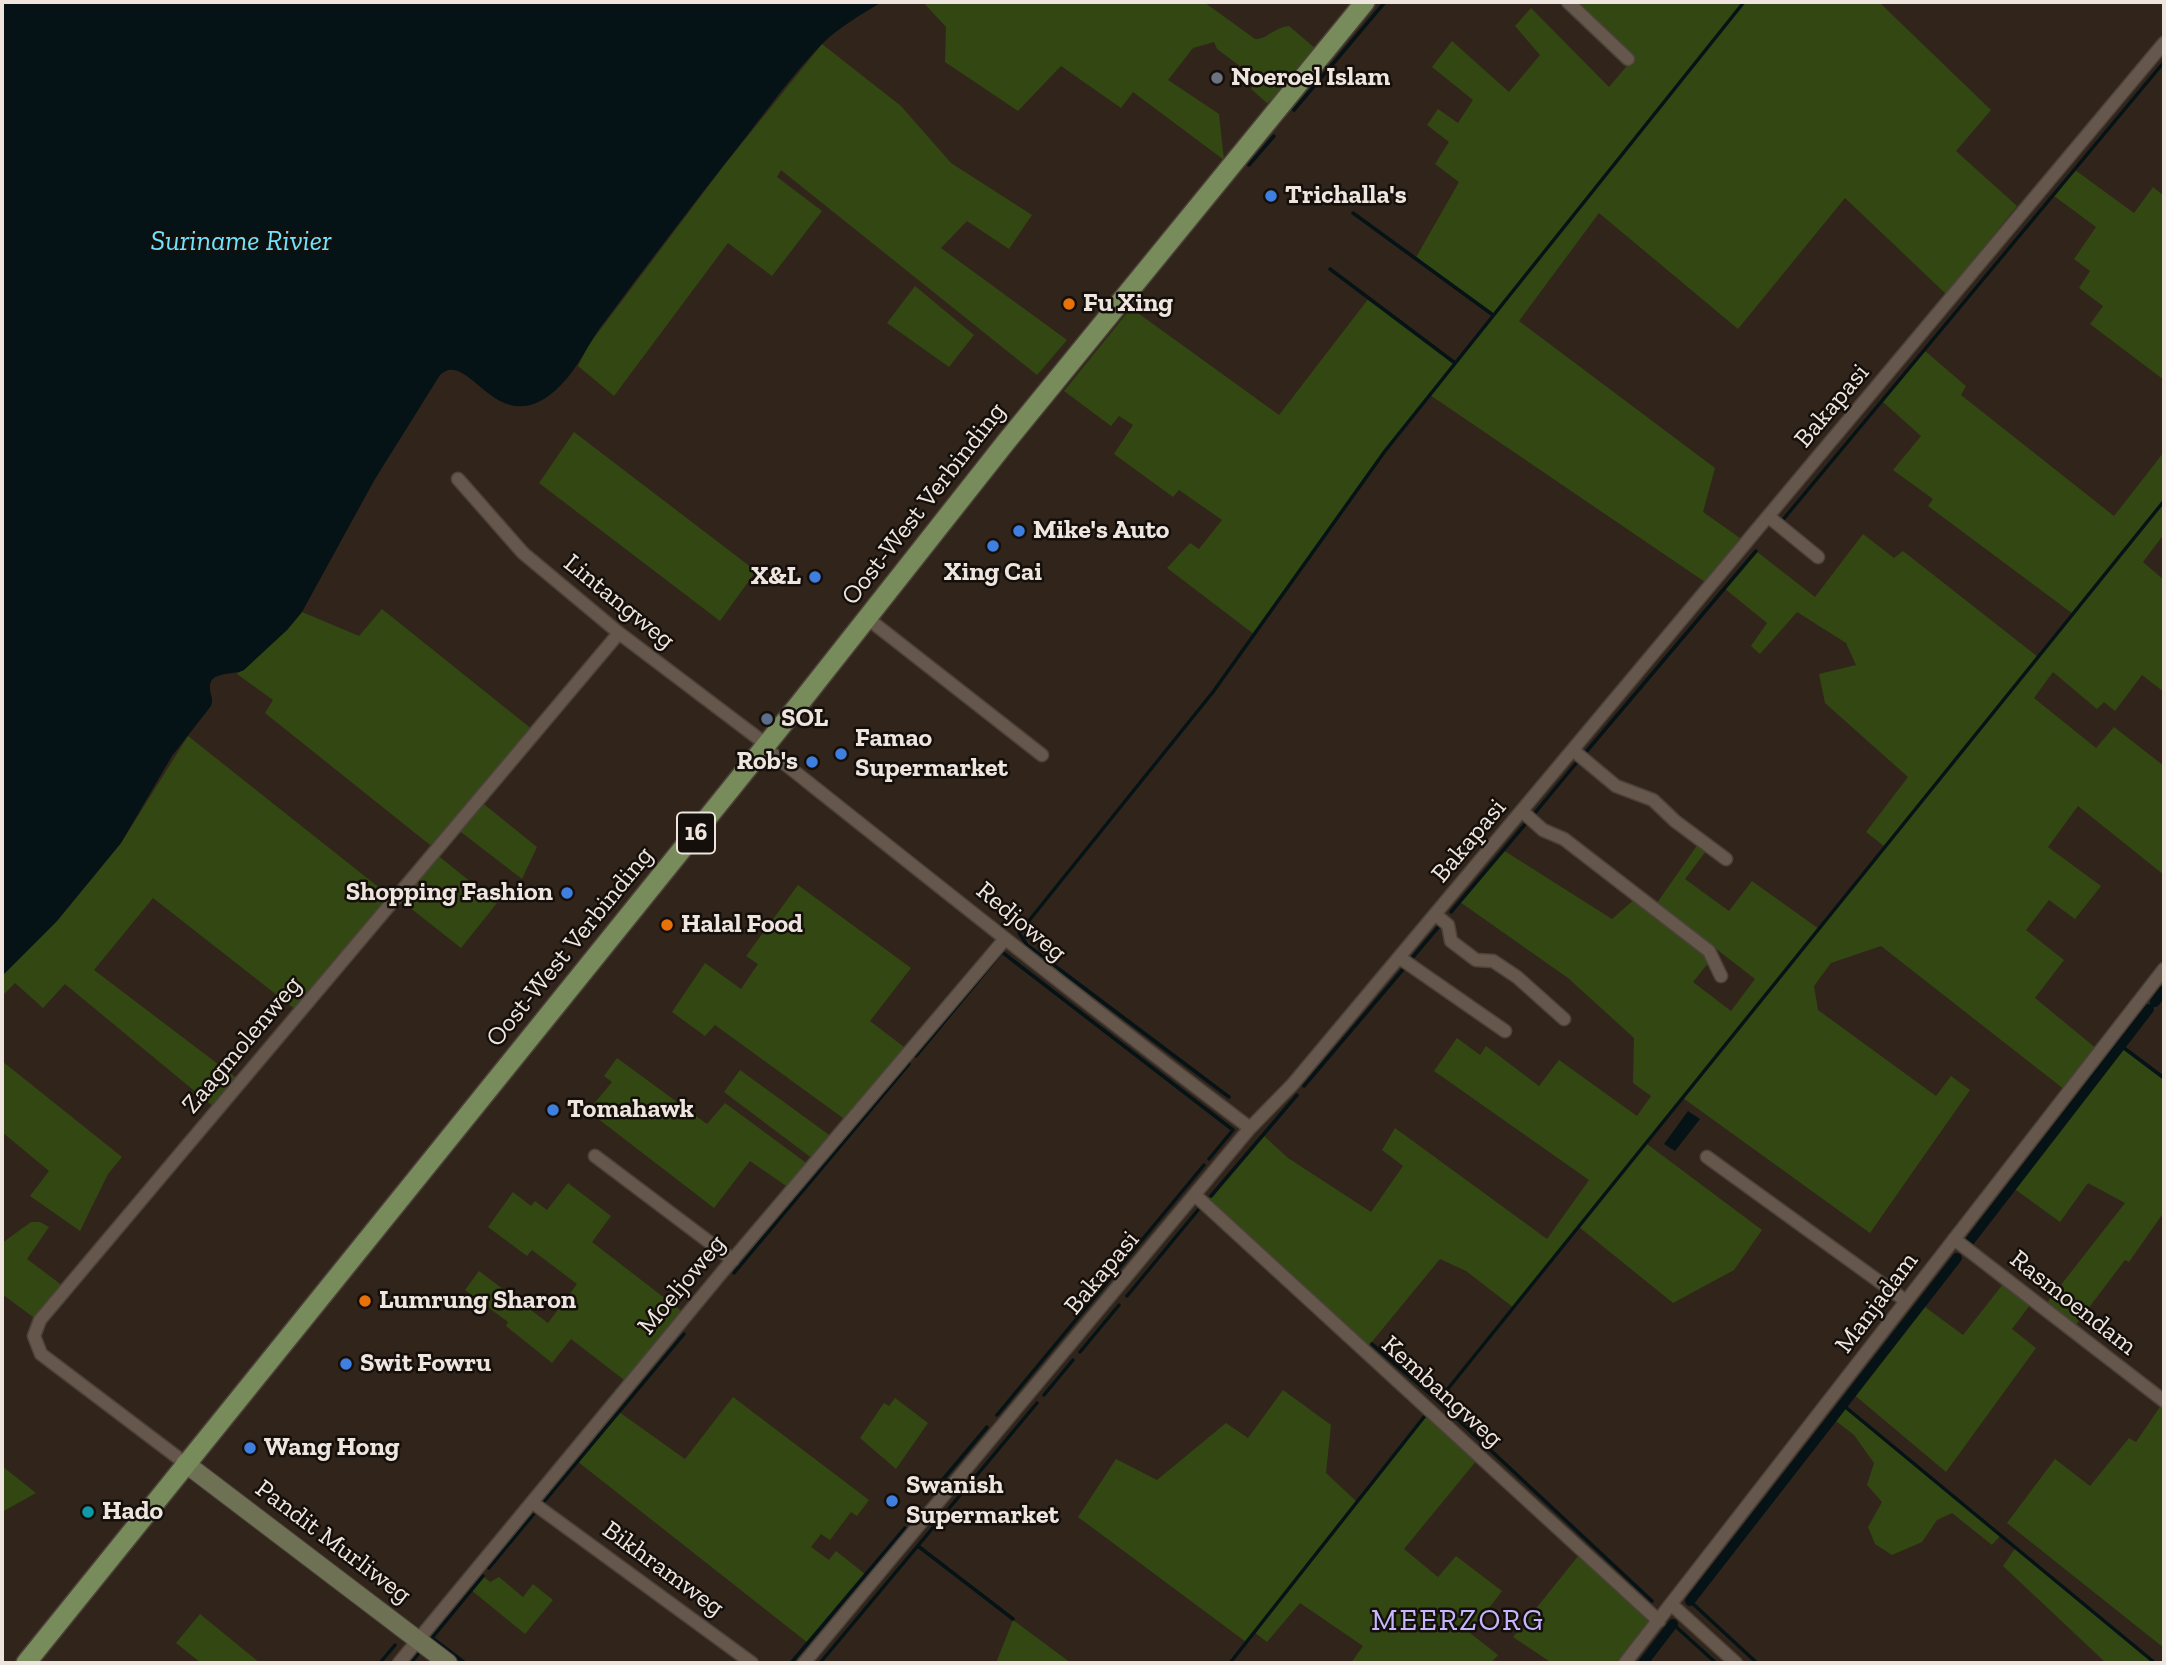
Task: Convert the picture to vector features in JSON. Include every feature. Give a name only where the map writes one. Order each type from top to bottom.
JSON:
[{"type":"main road","name":"Oost-West Verbinding","points":[[26,1663],[1365,2]]},
{"type":"street","points":[[1569,2],[1628,59]]},
{"type":"street","name":"Bakapasi","points":[[804,1663],[1250,1128],[1270,1110],[1523,812],[2164,43]]},
{"type":"street","name":"Lintangweg","points":[[457,479],[523,552],[620,633],[766,746]]},
{"type":"street","points":[[1769,517],[1818,557]]},
{"type":"street","points":[[867,618],[1042,755]]},
{"type":"street","name":"Zaagmolenweg","points":[[185,1463],[41,1354],[34,1336],[40,1320],[620,633]]},
{"type":"street","name":"Redjoweg","points":[[766,746],[1005,939],[1250,1128]]},
{"type":"street","points":[[1574,751],[1616,786],[1653,800],[1726,859]]},
{"type":"street","points":[[1523,812],[1543,830],[1564,839],[1709,951],[1721,976]]},
{"type":"street","points":[[1436,915],[1448,925],[1451,941],[1476,960],[1493,961],[1517,977],[1564,1019]]},
{"type":"street","name":"Moeljoweg","points":[[399,1663],[538,1507],[733,1260],[1005,939]]},
{"type":"street","points":[[1400,958],[1505,1031]]},
{"type":"street","name":"Manjadam","points":[[1625,1663],[2164,969]]},
{"type":"street","points":[[595,1156],[733,1260]]},
{"type":"street","points":[[1707,1157],[1906,1301]]},
{"type":"street","name":"Kembangweg","points":[[1196,1196],[1659,1620]]},
{"type":"street","name":"Rasmoendam","points":[[1954,1239],[2164,1401]]},
{"type":"street","name":"Pandit Murliweg","points":[[185,1463],[448,1663]]},
{"type":"street","name":"Bikhramweg","points":[[538,1507],[752,1663]]},
{"type":"street","points":[[1672,1605],[1736,1663]]},
{"type":"green space","points":[[923,2],[1204,2],[1255,39],[1289,26],[1316,49],[1279,94],[1267,103],[1251,89],[1256,78],[1217,49],[1214,42],[1193,48],[1168,80],[1219,114],[1224,160],[1133,92],[1121,108],[1061,66],[1018,111],[945,62],[946,27]]},
{"type":"green space","points":[[1572,2],[1879,2],[1991,110],[1956,151],[2017,206],[1946,294],[1845,198],[1738,329],[1599,213],[1519,321],[1715,468],[1703,512],[1740,538],[1705,582],[1430,395],[1385,451],[1255,635],[1167,568],[1190,543],[1199,549],[1222,520],[1179,490],[1173,497],[1114,454],[1133,425],[1119,416],[1111,426],[1064,391],[1131,308],[1279,415],[1369,298],[1455,363],[1493,315],[1415,259],[1459,182],[1435,164],[1449,142],[1427,125],[1438,109],[1458,123],[1473,100],[1432,67],[1452,41],[1509,92],[1540,55],[1515,26],[1531,8],[1609,87],[1632,60]]},
{"type":"green space","points":[[822,44],[901,106],[951,163],[1032,215],[1009,249],[967,221],[941,248],[1067,340],[1037,375],[781,170],[777,177],[822,211],[772,276],[728,243],[614,396],[578,366],[588,346],[722,168]]},
{"type":"green space","points":[[2075,170],[2134,213],[2153,187],[2164,196],[2164,380],[2090,324],[2103,306],[2079,288],[2090,271],[2074,259],[2096,227],[2054,196]]},
{"type":"green space","points":[[915,286],[974,335],[949,367],[887,323]]},
{"type":"green space","points":[[1925,351],[1966,386],[1961,395],[2114,516],[2164,452],[2164,534],[2143,562],[2164,580],[2164,692],[2142,675],[2115,711],[2104,702],[2097,709],[2053,672],[2034,698],[2096,748],[2114,727],[2164,766],[2164,875],[2078,806],[2048,847],[2101,886],[2075,919],[2049,900],[2026,930],[2064,960],[2035,998],[2097,1049],[2065,1090],[1881,946],[1831,963],[1814,986],[1818,1010],[1936,1096],[1951,1076],[1970,1090],[1870,1233],[1683,1098],[1647,1144],[1762,1230],[1734,1270],[1673,1303],[1579,1227],[1514,1308],[1466,1271],[1440,1259],[1366,1349],[1207,1201],[1263,1135],[1288,1158],[1371,1212],[1403,1166],[1382,1150],[1395,1128],[1547,1239],[1589,1180],[1434,1071],[1457,1038],[1480,1055],[1486,1046],[1539,1086],[1559,1060],[1637,1116],[1651,1096],[1633,1083],[1634,1038],[1568,978],[1460,902],[1503,850],[1612,919],[1637,897],[1705,949],[1709,962],[1693,982],[1731,1011],[1755,979],[1657,903],[1698,844],[1706,851],[1685,879],[1729,911],[1752,881],[1819,929],[1885,847],[1866,832],[1908,777],[1825,703],[1819,674],[1856,665],[1846,643],[1797,612],[1760,654],[1751,646],[1767,623],[1724,588],[1756,551],[1815,597],[1863,534],[1894,558],[1903,551],[2038,657],[2073,614],[1928,506],[1933,499],[1893,470],[1921,436],[1883,402]]},
{"type":"green space","points":[[574,432],[756,571],[720,621],[539,483]]},
{"type":"green space","points":[[382,609],[533,730],[430,845],[265,713],[273,700],[237,674],[287,630],[302,612],[359,636]]},
{"type":"green space","points":[[188,736],[391,897],[296,1010],[153,898],[94,970],[239,1080],[215,1108],[65,984],[43,1008],[15,983],[2,996],[2,976],[57,921],[121,843]]},
{"type":"green space","points":[[480,801],[537,847],[522,879],[457,829]]},
{"type":"green space","points":[[436,854],[497,903],[461,948],[399,899]]},
{"type":"green space","points":[[798,885],[911,968],[870,1021],[908,1050],[847,1121],[715,1025],[705,1036],[672,1012],[705,963],[741,989],[758,964],[746,956]]},
{"type":"green space","points":[[2120,1045],[2164,1078],[2164,1212],[2129,1262],[2125,1260],[2075,1326],[2046,1304],[2125,1203],[2088,1183],[2060,1222],[2012,1187]]},
{"type":"green space","points":[[617,1058],[707,1124],[725,1103],[809,1165],[789,1188],[750,1161],[714,1208],[588,1111],[612,1082],[604,1076]]},
{"type":"green space","points":[[2,1061],[122,1157],[108,1174],[80,1231],[30,1196],[49,1171],[2,1132]]},
{"type":"green space","points":[[740,1070],[832,1137],[813,1159],[724,1092]]},
{"type":"green space","points":[[568,1183],[611,1216],[592,1242],[684,1313],[628,1383],[571,1339],[552,1363],[506,1326],[508,1322],[465,1290],[479,1271],[548,1323],[577,1284],[532,1250],[527,1256],[488,1227],[513,1192],[531,1206],[535,1201],[547,1210]]},
{"type":"green space","points":[[31,1222],[40,1222],[49,1227],[27,1259],[63,1286],[37,1320],[2,1294],[2,1243]]},
{"type":"green space","points":[[2003,1284],[2030,1305],[2012,1329],[2036,1348],[1946,1472],[1852,1393],[1921,1304],[1963,1335]]},
{"type":"green space","points":[[1283,1390],[1331,1425],[1326,1473],[1357,1502],[1427,1414],[1477,1460],[1404,1549],[1438,1577],[1456,1556],[1502,1591],[1470,1633],[1498,1655],[1491,1663],[1351,1663],[1363,1646],[1300,1603],[1267,1642],[1254,1632],[1246,1642],[1078,1517],[1116,1459],[1157,1480],[1226,1423],[1248,1438]]},
{"type":"green space","points":[[733,1397],[869,1500],[857,1516],[851,1512],[830,1540],[821,1534],[811,1547],[829,1560],[836,1551],[865,1574],[808,1643],[577,1461],[619,1412],[685,1459]]},
{"type":"green space","points":[[895,1398],[928,1423],[896,1469],[860,1438],[884,1403],[889,1406]]},
{"type":"green space","points":[[2162,1404],[2164,1648],[2007,1523],[2055,1459],[2090,1486],[2129,1438],[2136,1442]]},
{"type":"green space","points":[[1843,1405],[2001,1535],[1992,1545],[1952,1513],[1937,1520],[1922,1542],[1892,1555],[1875,1544],[1868,1527],[1882,1502],[1867,1485],[1874,1463],[1854,1435],[1832,1418]]},
{"type":"green space","points":[[2,1466],[36,1493],[2,1512]]},
{"type":"green space","points":[[2016,1547],[2154,1663],[2106,1663],[2003,1566]]},
{"type":"green space","points":[[1579,1555],[1652,1621],[1621,1663],[1549,1661],[1513,1637]]},
{"type":"green space","points":[[483,1576],[490,1582],[499,1577],[523,1597],[533,1584],[553,1600],[525,1634],[471,1590]]},
{"type":"green space","points":[[200,1614],[260,1663],[201,1663],[176,1643]]},
{"type":"green space","points":[[1013,1620],[1071,1663],[996,1663]]},
{"type":"water","name":"Suriname Rivier","points":[[2,2],[882,2],[851,21],[822,44],[778,95],[600,328],[574,370],[561,385],[539,402],[520,406],[503,402],[463,373],[451,370],[440,375],[375,479],[302,612],[287,630],[244,670],[213,678],[210,688],[211,706],[172,756],[121,843],[57,921],[2,976]]},
{"type":"water","points":[[1688,1111],[1700,1119],[1675,1151],[1664,1144]]},
{"type":"waterway","points":[[1294,110],[1385,2]]},
{"type":"waterway","points":[[1229,1097],[1027,945],[1019,933],[1213,692],[1385,451],[1744,2]]},
{"type":"waterway","points":[[1781,522],[2164,62]]},
{"type":"waterway","points":[[1249,165],[1274,136]]},
{"type":"waterway","points":[[1353,213],[1493,315]]},
{"type":"waterway","points":[[1330,269],[1455,363]]},
{"type":"waterway","points":[[1438,1401],[2164,501]]},
{"type":"waterway","points":[[1586,752],[1756,551]]},
{"type":"waterway","points":[[1534,814],[1578,761]]},
{"type":"waterway","points":[[1451,912],[1527,822]]},
{"type":"waterway","points":[[1413,957],[1440,925]]},
{"type":"waterway","points":[[916,1056],[1002,952],[1233,1130],[1209,1159]]},
{"type":"waterway","points":[[1304,1086],[1405,967]]},
{"type":"waterway","points":[[2155,1002],[2164,990]]},
{"type":"waterway","points":[[1969,1242],[2149,1009]]},
{"type":"waterway","points":[[2120,1045],[2164,1078]]},
{"type":"waterway","points":[[734,1273],[909,1064]]},
{"type":"waterway","points":[[1211,1196],[1297,1095]]},
{"type":"waterway","points":[[997,1415],[1204,1165]]},
{"type":"waterway","points":[[1127,1296],[1198,1210]]},
{"type":"waterway","points":[[1690,1601],[1957,1258]]},
{"type":"waterway","points":[[1080,1352],[1119,1305]]},
{"type":"waterway","points":[[542,1504],[684,1334]]},
{"type":"waterway","points":[[1372,1344],[1438,1401],[1652,1601]]},
{"type":"waterway","points":[[1044,1395],[1073,1360]]},
{"type":"waterway","points":[[820,1663],[1037,1403]]},
{"type":"waterway","points":[[1843,1405],[2155,1663]]},
{"type":"waterway","points":[[1230,1663],[1424,1417]]},
{"type":"waterway","points":[[934,1490],[987,1427]]},
{"type":"waterway","points":[[489,1568],[537,1510]]},
{"type":"waterway","points":[[791,1663],[905,1528]]},
{"type":"waterway","points":[[918,1546],[1013,1619]]},
{"type":"waterway","points":[[465,1663],[432,1638],[483,1576]]},
{"type":"waterway","points":[[1690,1601],[1757,1663]]},
{"type":"waterway","points":[[1673,1624],[1716,1663]]},
{"type":"waterway","points":[[1643,1663],[1673,1624]]},
{"type":"waterway","points":[[380,1663],[395,1645]]},
{"type":"waterway","points":[[411,1663],[418,1654]]},
{"type":"place","name":"Noeroel Islam","points":[[1217,78]]},
{"type":"place","name":"Trichalla's","points":[[1271,196]]},
{"type":"place","name":"Fu Xing","points":[[1069,304]]},
{"type":"place","name":"Mike's Auto","points":[[1019,531]]},
{"type":"place","name":"Xing Cai","points":[[993,546]]},
{"type":"place","name":"X&L","points":[[815,577]]},
{"type":"place","name":"SOL","points":[[767,719]]},
{"type":"place","name":"Famao Supermarket","points":[[841,754]]},
{"type":"place","name":"Rob's","points":[[812,762]]},
{"type":"place","name":"Shopping Fashion","points":[[567,893]]},
{"type":"place","name":"Halal Food","points":[[667,925]]},
{"type":"place","name":"Tomahawk","points":[[553,1110]]},
{"type":"place","name":"Lumrung Sharon","points":[[365,1301]]},
{"type":"place","name":"Swit Fowru","points":[[346,1364]]},
{"type":"place","name":"Wang Hong","points":[[250,1448]]},
{"type":"place","name":"Swanish Supermarket","points":[[892,1501]]},
{"type":"place","name":"Hado","points":[[88,1512]]},
{"type":"district","name":"MEERZORG","points":[[1458,1621]]}]
